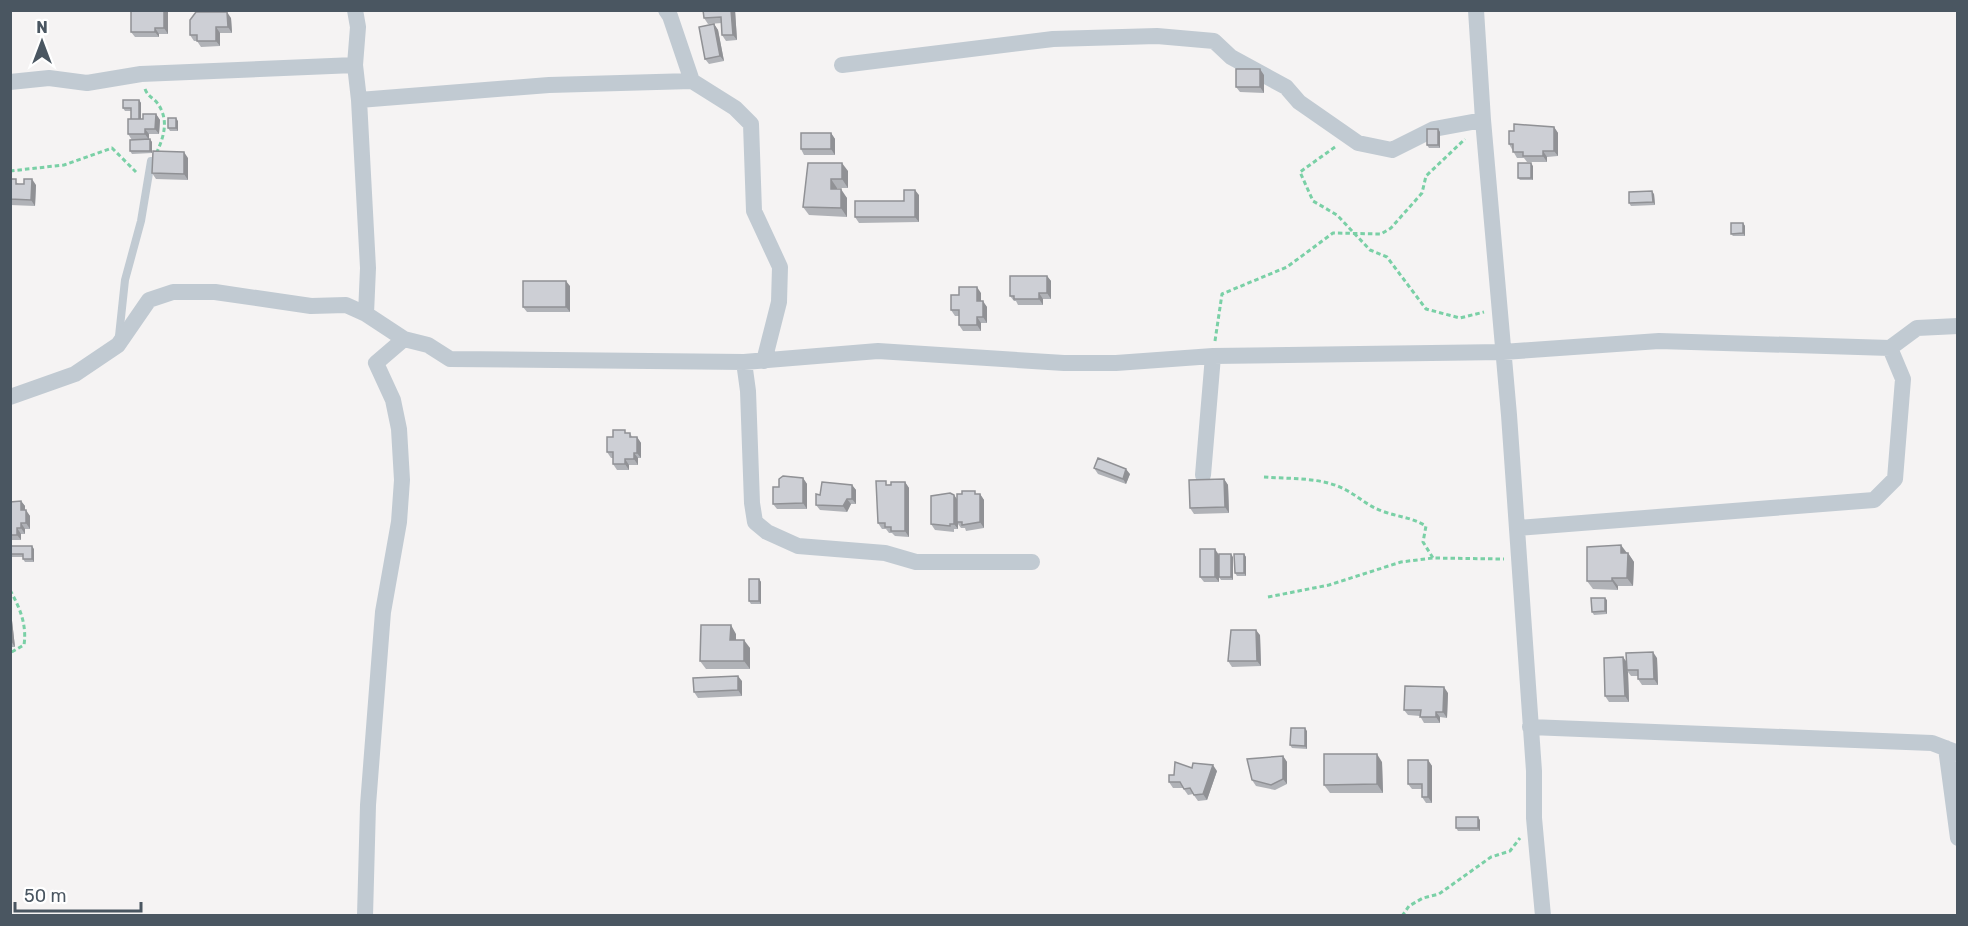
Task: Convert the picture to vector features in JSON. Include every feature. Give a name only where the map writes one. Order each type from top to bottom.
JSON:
[{"type":"street","points":[[356,10],[358,27],[355,64],[368,268],[366,314]]},
{"type":"street","points":[[666,10],[692,81]]},
{"type":"street","points":[[1476,10],[1482,120],[1517,528],[1534,771],[1534,818],[1543,915]]},
{"type":"street","points":[[842,65],[1053,39],[1157,36],[1214,41],[1231,57],[1286,87],[1299,102],[1349,137],[1367,146],[1383,146],[1392,150],[1434,129],[1482,120]]},
{"type":"street","points":[[10,82],[49,78],[87,83],[141,74],[355,64]]},
{"type":"street","points":[[359,100],[549,86],[692,81],[735,108],[751,124],[754,210],[780,267],[779,302],[764,361]]},
{"type":"street","points":[[10,397],[75,374],[118,345],[149,300],[173,292],[215,292],[311,306],[346,305],[366,314],[404,339],[428,345],[450,359],[744,362],[878,351],[1064,363],[1116,363],[1213,356],[1503,352],[1659,341],[1890,348],[1917,328],[1958,326]]},
{"type":"street","points":[[365,915],[368,805],[383,612],[399,522],[402,480],[399,429],[393,400],[376,363],[404,339]]},
{"type":"street","points":[[1517,528],[1874,500],[1895,479],[1903,379],[1890,348]]},
{"type":"street","points":[[1203,475],[1213,356]]},
{"type":"street","points":[[744,362],[748,391],[752,503],[755,522],[767,532],[798,546],[885,553],[916,562],[1032,562]]},
{"type":"street","points":[[1530,727],[1932,743],[1952,751],[1958,838]]},
{"type":"lane","points":[[118,345],[124,280],[141,220],[151,162]]},
{"type":"path","points":[[10,171],[64,165],[112,148],[135,171],[140,172],[156,157],[166,126],[158,103],[147,96],[141,74]]},
{"type":"path","points":[[1213,356],[1222,294],[1287,267],[1333,233],[1381,234],[1391,228],[1422,193],[1426,176],[1447,160],[1482,120]]},
{"type":"path","points":[[1349,137],[1300,171],[1313,201],[1331,210],[1370,250],[1387,257],[1426,309],[1461,318],[1498,308]]},
{"type":"path","points":[[1264,477],[1302,479],[1336,485],[1382,511],[1413,518],[1426,526],[1423,542],[1433,558]]},
{"type":"path","points":[[1268,597],[1329,585],[1401,562],[1433,558],[1518,559]]},
{"type":"path","points":[[10,590],[18,604],[26,631],[24,645],[10,653]]},
{"type":"path","points":[[1402,915],[1409,906],[1423,898],[1439,894],[1491,857],[1510,851],[1534,818]]},
{"type":"building","points":[[131,10],[164,10],[164,28],[155,28],[155,32],[131,32]]},
{"type":"building","points":[[703,10],[731,10],[733,35],[722,35],[721,17],[704,18]]},
{"type":"building","points":[[196,12],[227,12],[228,27],[216,27],[216,41],[197,41],[197,35],[190,35],[190,20]]},
{"type":"building","points":[[714,24],[720,56],[705,59],[699,27]]},
{"type":"building","points":[[1236,69],[1260,69],[1260,87],[1236,87]]},
{"type":"building","points":[[123,100],[139,100],[139,119],[131,119],[131,108],[123,108]]},
{"type":"building","points":[[143,114],[156,114],[155,129],[145,129],[145,134],[128,134],[128,119],[143,119]]},
{"type":"building","points":[[168,118],[176,118],[176,128],[168,128]]},
{"type":"building","points":[[1514,124],[1554,127],[1554,151],[1543,151],[1543,156],[1523,156],[1523,152],[1513,152],[1513,144],[1509,144],[1509,131],[1514,131]]},
{"type":"building","points":[[1427,129],[1438,129],[1438,145],[1427,145]]},
{"type":"building","points":[[801,133],[831,133],[831,149],[801,149]]},
{"type":"building","points":[[150,139],[150,151],[130,151],[130,140]]},
{"type":"building","points":[[153,151],[184,152],[184,174],[152,173]]},
{"type":"building","points":[[808,163],[842,163],[842,179],[831,179],[831,189],[841,189],[841,208],[803,207]]},
{"type":"building","points":[[1518,163],[1531,163],[1531,178],[1518,178]]},
{"type":"building","points":[[10,179],[16,179],[16,184],[24,184],[24,179],[32,179],[31,200],[10,199]]},
{"type":"building","points":[[904,190],[915,190],[915,217],[855,217],[855,201],[904,201]]},
{"type":"building","points":[[1652,191],[1653,202],[1629,203],[1629,192]]},
{"type":"building","points":[[1731,223],[1743,223],[1743,233],[1731,234]]},
{"type":"building","points":[[1010,276],[1047,276],[1047,293],[1039,293],[1039,299],[1014,299],[1014,296],[1010,296]]},
{"type":"building","points":[[523,281],[566,281],[566,307],[523,307]]},
{"type":"building","points":[[959,287],[977,287],[977,301],[983,301],[983,317],[977,317],[977,325],[959,325],[959,310],[951,310],[951,295],[959,295]]},
{"type":"building","points":[[613,430],[625,430],[625,433],[630,433],[630,437],[637,437],[637,453],[634,453],[634,459],[625,459],[625,464],[613,464],[613,452],[607,452],[607,437],[613,437]]},
{"type":"building","points":[[1098,458],[1126,469],[1123,479],[1094,468]]},
{"type":"building","points":[[783,476],[803,478],[803,503],[773,504],[773,487],[779,487],[779,479]]},
{"type":"building","points":[[1224,479],[1225,507],[1190,508],[1189,480]]},
{"type":"building","points":[[876,481],[886,481],[886,485],[891,485],[891,482],[905,482],[905,531],[891,531],[891,527],[885,527],[885,523],[878,523]]},
{"type":"building","points":[[822,482],[852,485],[852,499],[847,499],[843,506],[816,505],[816,494],[820,495]]},
{"type":"building","points":[[962,491],[975,491],[975,494],[980,494],[980,522],[962,525],[962,522],[957,522],[957,494],[962,494]]},
{"type":"building","points":[[950,493],[954,495],[954,524],[950,526],[931,524],[931,496]]},
{"type":"building","points":[[21,501],[21,510],[26,510],[26,523],[21,523],[21,528],[17,528],[17,535],[10,535],[10,502]]},
{"type":"building","points":[[1621,545],[1621,553],[1628,553],[1627,578],[1612,578],[1612,581],[1587,581],[1587,547]]},
{"type":"building","points":[[10,546],[32,546],[32,559],[23,559],[23,554],[10,554]]},
{"type":"building","points":[[1200,549],[1215,549],[1215,577],[1200,577]]},
{"type":"building","points":[[1219,554],[1231,554],[1231,577],[1219,577]]},
{"type":"building","points":[[1234,554],[1244,554],[1244,573],[1235,573]]},
{"type":"building","points":[[749,579],[759,579],[759,601],[749,601]]},
{"type":"building","points":[[1591,598],[1605,598],[1605,611],[1592,612]]},
{"type":"building","points":[[701,625],[731,625],[730,640],[744,640],[744,661],[700,661]]},
{"type":"building","points":[[1231,630],[1256,630],[1257,661],[1228,661]]},
{"type":"building","points":[[1653,652],[1654,679],[1638,679],[1638,670],[1627,670],[1626,653]]},
{"type":"building","points":[[1623,657],[1625,696],[1605,696],[1604,658]]},
{"type":"building","points":[[738,676],[738,690],[694,692],[693,678]]},
{"type":"building","points":[[1405,686],[1444,687],[1443,712],[1436,712],[1436,717],[1420,717],[1421,710],[1404,710]]},
{"type":"building","points":[[1291,728],[1305,728],[1305,746],[1290,745]]},
{"type":"building","points":[[1324,754],[1377,754],[1377,784],[1324,785]]},
{"type":"building","points":[[1283,756],[1283,779],[1271,785],[1252,780],[1247,759]]},
{"type":"building","points":[[1408,760],[1428,760],[1428,797],[1422,797],[1422,784],[1408,784]]},
{"type":"building","points":[[1175,762],[1192,768],[1193,763],[1213,765],[1203,794],[1194,795],[1190,788],[1184,789],[1180,782],[1169,782],[1169,775],[1174,775]]},
{"type":"building","points":[[1456,817],[1478,817],[1478,828],[1456,828]]}]
